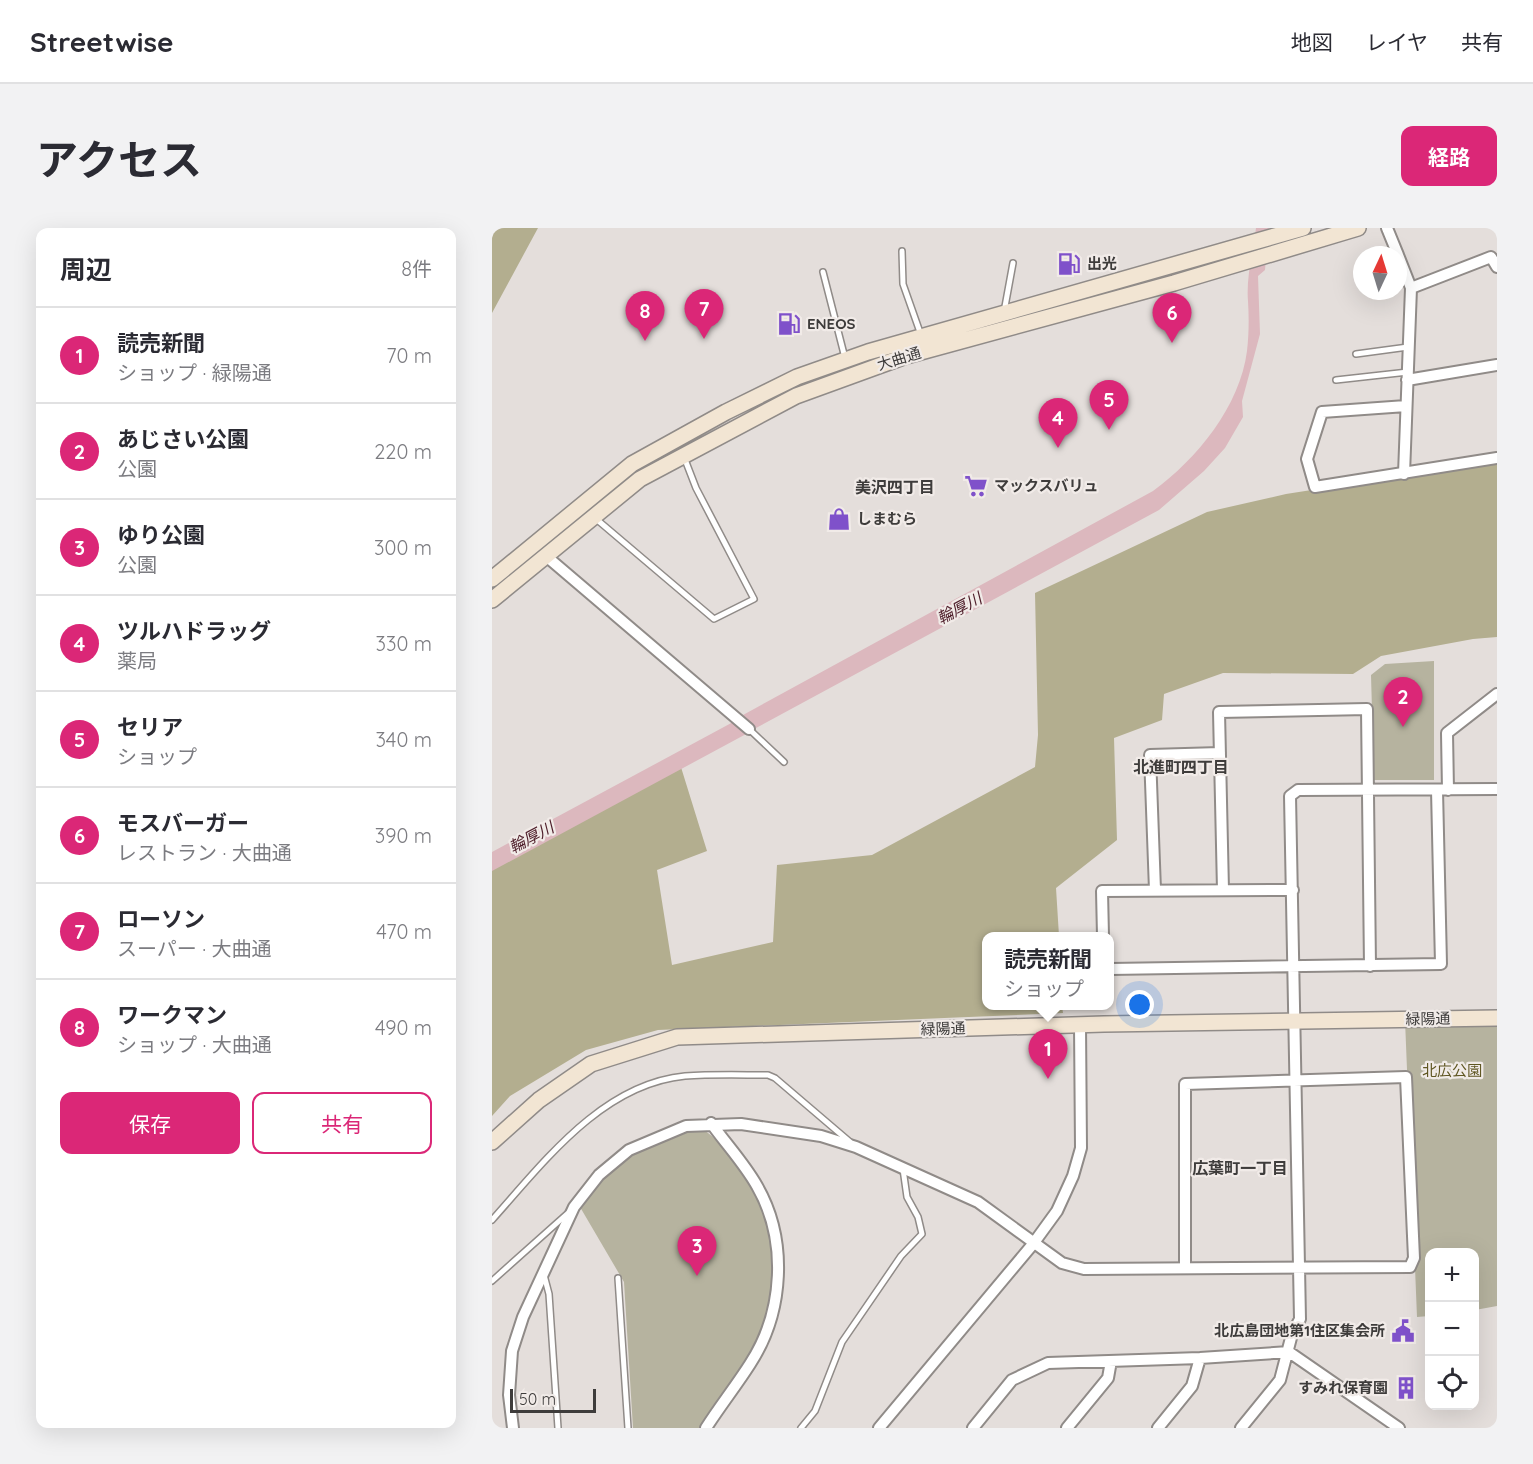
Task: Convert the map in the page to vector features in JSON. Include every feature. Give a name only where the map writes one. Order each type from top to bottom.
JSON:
[{"type":"main road","name":"大曲通","points":[[492,600],[640,479],[786,401],[832,381],[906,356],[1227,259],[1302,228]]},
{"type":"main road","name":"大曲通","points":[[492,579],[632,464],[726,412],[797,377],[846,359],[1004,313],[1227,259],[1302,245],[1358,228]]},
{"type":"main road","name":"緑陽通","points":[[492,1143],[539,1100],[591,1064],[677,1037],[1080,1025],[1497,1018]]},
{"type":"street","points":[[1387,228],[1394,246]]},
{"type":"street","points":[[1411,288],[1491,257],[1497,267]]},
{"type":"street","points":[[1404,474],[1411,288],[1407,278]]},
{"type":"street","points":[[1408,376],[1497,365]]},
{"type":"street","points":[[1406,406],[1322,412],[1307,459],[1315,487],[1497,458]]},
{"type":"street","points":[[546,556],[749,729]]},
{"type":"street","points":[[1114,969],[1441,964],[1442,790],[1447,733],[1497,694]]},
{"type":"street","points":[[1223,890],[1219,712],[1367,709],[1366,790],[1370,966]]},
{"type":"street","points":[[1155,890],[1150,755],[1220,753]]},
{"type":"street","points":[[1241,1428],[1280,1380],[1292,1334],[1300,1319],[1290,796],[1298,790],[1497,789]]},
{"type":"street","points":[[1103,932],[1102,891],[1293,890]]},
{"type":"street","points":[[879,1428],[1033,1244],[1057,1211],[1073,1176],[1081,1148],[1080,1025]]},
{"type":"street","points":[[513,1428],[509,1395],[512,1350],[523,1317],[574,1207],[599,1175],[629,1150],[686,1126],[711,1123],[741,1124],[821,1136],[856,1147],[978,1202],[1062,1263],[1084,1269],[1410,1267],[1414,1258],[1406,1077],[1185,1084],[1185,1268]]},
{"type":"street","points":[[706,1428],[751,1363],[766,1334],[776,1302],[779,1272],[777,1245],[771,1218],[758,1187],[711,1123]]},
{"type":"street","points":[[973,1428],[1012,1380],[1048,1363],[1200,1358],[1289,1352],[1399,1428]]},
{"type":"street","points":[[1158,1428],[1192,1386],[1200,1358]]},
{"type":"street","points":[[1067,1428],[1108,1378],[1111,1361]]},
{"type":"lane","points":[[902,251],[903,284],[922,337]]},
{"type":"lane","points":[[1004,313],[1013,263]]},
{"type":"lane","points":[[824,272],[846,359]]},
{"type":"lane","points":[[1356,354],[1409,347]]},
{"type":"lane","points":[[1336,380],[1408,376]]},
{"type":"lane","points":[[593,517],[714,619],[754,600],[696,488],[683,455]]},
{"type":"lane","points":[[749,729],[784,762]]},
{"type":"lane","points":[[492,1220],[581,1126],[601,1110],[623,1095],[643,1086],[684,1076],[768,1075],[776,1078],[856,1147]]},
{"type":"lane","points":[[801,1428],[815,1411],[842,1342],[901,1256],[922,1234],[918,1217],[907,1197],[902,1167]]},
{"type":"lane","points":[[492,1281],[574,1207]]},
{"type":"lane","points":[[543,1273],[549,1294],[558,1428]]},
{"type":"lane","points":[[618,1278],[628,1428]]},
{"type":"green space","points":[[1434,661],[1434,780],[1374,780],[1371,675],[1385,664]]},
{"type":"green space","name":"北広公園","points":[[1497,1018],[1497,1306],[1479,1309],[1479,1248],[1425,1248],[1425,1316],[1417,1317],[1405,1020]]},
{"type":"green space","points":[[700,1128],[718,1142],[734,1162],[755,1195],[764,1215],[773,1260],[770,1305],[764,1327],[754,1348],[700,1428],[633,1428],[624,1282],[580,1207],[605,1177],[632,1155],[663,1140]]},
{"type":"shaded area","points":[[492,228],[538,228],[492,313]]},
{"type":"shaded area","points":[[1497,461],[1497,637],[1473,639],[1381,656],[1353,674],[1223,673],[1164,694],[1162,720],[1114,738],[1117,840],[1056,888],[1059,932],[982,932],[982,1010],[1063,1010],[1063,1013],[658,1030],[586,1050],[510,1096],[492,1116],[492,866],[680,764],[707,851],[657,870],[672,965],[773,942],[777,865],[872,855],[1035,767],[1038,735],[1035,593],[1207,512],[1286,494]]},
{"type":"water","name":"輪厚川","points":[[1256,228],[1269,228],[1265,270],[1258,276],[1260,334],[1242,401],[1243,417],[1225,448],[1204,471],[1159,510],[756,728],[743,715],[1153,491],[1185,463],[1214,430],[1226,411],[1243,371],[1248,338],[1248,283]]},
{"type":"water","name":"輪厚川","points":[[735,721],[748,733],[492,871],[492,852]]},
{"type":"place","name":"出光","points":[[1069,264]]},
{"type":"place","name":"ENEOS","points":[[789,324]]},
{"type":"place","name":"ローソン","points":[[704,339]]},
{"type":"place","name":"ワークマン","points":[[645,341]]},
{"type":"place","name":"モスバーガー","points":[[1172,343]]},
{"type":"place","name":"セリア","points":[[1109,430]]},
{"type":"place","name":"ツルハドラッグ","points":[[1058,448]]},
{"type":"place","name":"マックスバリュ","points":[[976,486]]},
{"type":"place","name":"しまむら","points":[[839,519]]},
{"type":"place","name":"あじさい公園","points":[[1403,727]]},
{"type":"place","name":"読売新聞","points":[[1048,1079]]},
{"type":"place","name":"ゆり公園","points":[[697,1276]]},
{"type":"place","name":"北広島団地第1住区集会所","points":[[1403,1331]]},
{"type":"place","name":"すみれ保育園","points":[[1406,1388]]},
{"type":"district","name":"美沢四丁目","points":[[895,487]]},
{"type":"district","name":"北進町四丁目","points":[[1181,767]]},
{"type":"district","name":"広葉町一丁目","points":[[1240,1168]]}]
